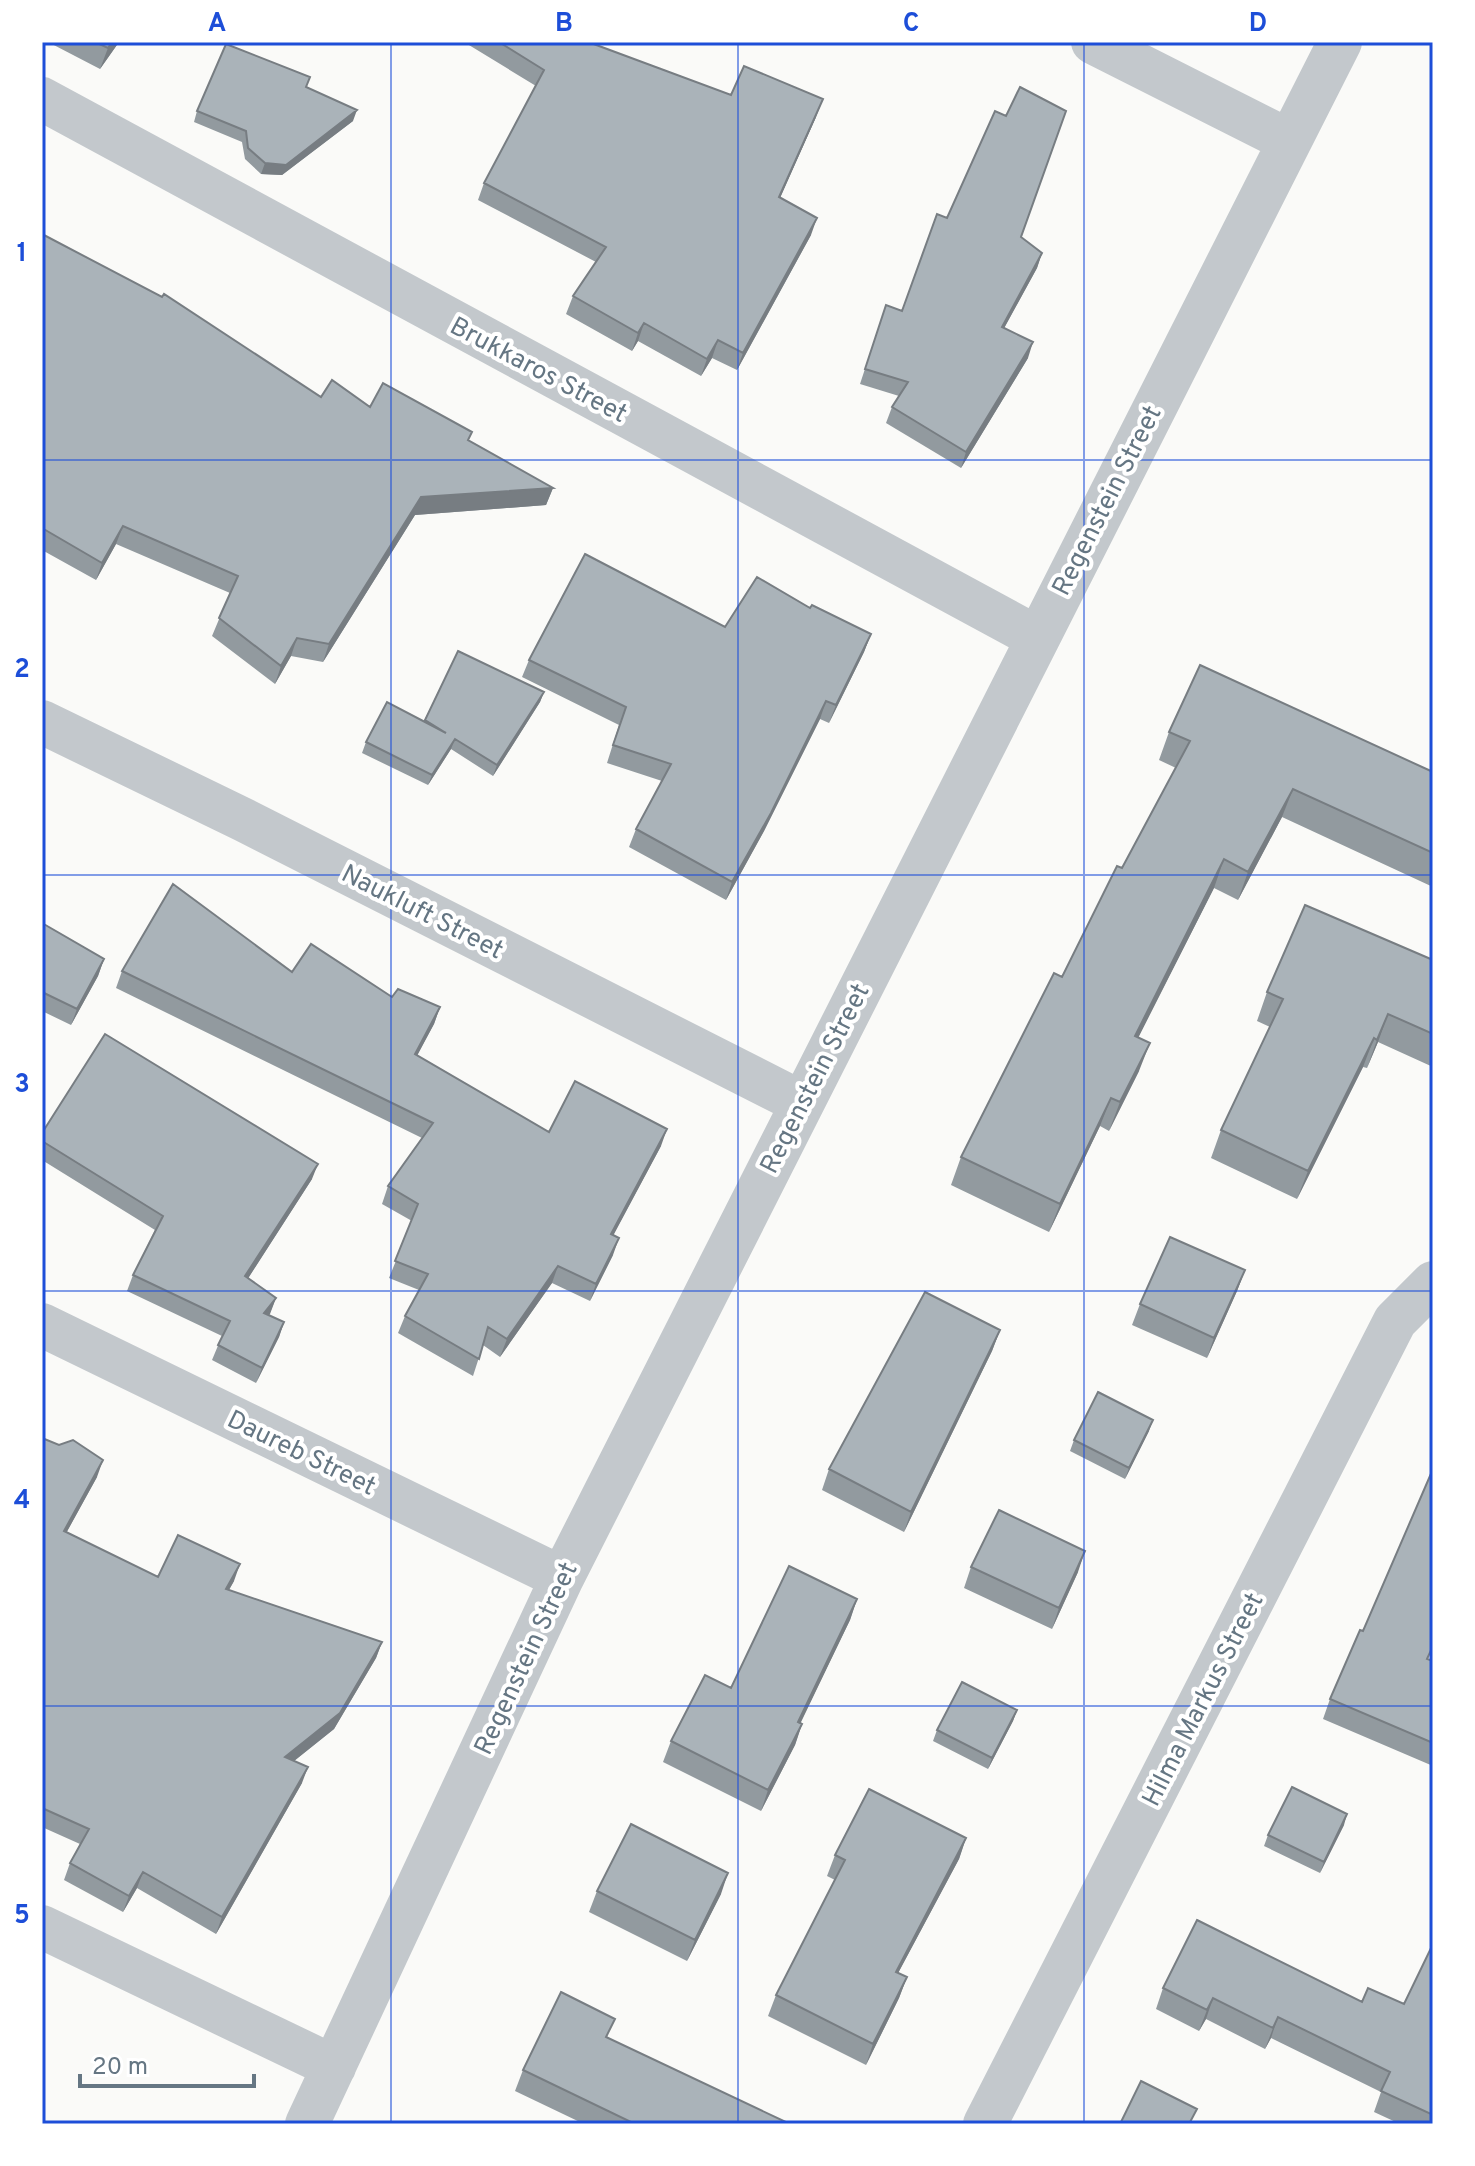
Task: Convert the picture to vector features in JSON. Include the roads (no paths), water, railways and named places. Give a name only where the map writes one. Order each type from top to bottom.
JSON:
[{"type":"street","points":[[1093,42],[1289,141]]},
{"type":"street","name":"Regenstein Street","points":[[307,2124],[562,1578],[1340,42]]},
{"type":"street","name":"Brukkaros Street","points":[[42,99],[1036,637]]},
{"type":"street","name":"Naukluft Street","points":[[42,722],[272,834],[802,1103]]},
{"type":"street","name":"Hilma Markus Street","points":[[985,2124],[1395,1321],[1433,1283]]},
{"type":"street","name":"Daureb Street","points":[[42,1325],[562,1578]]},
{"type":"street","points":[[42,1927],[334,2067]]}]
